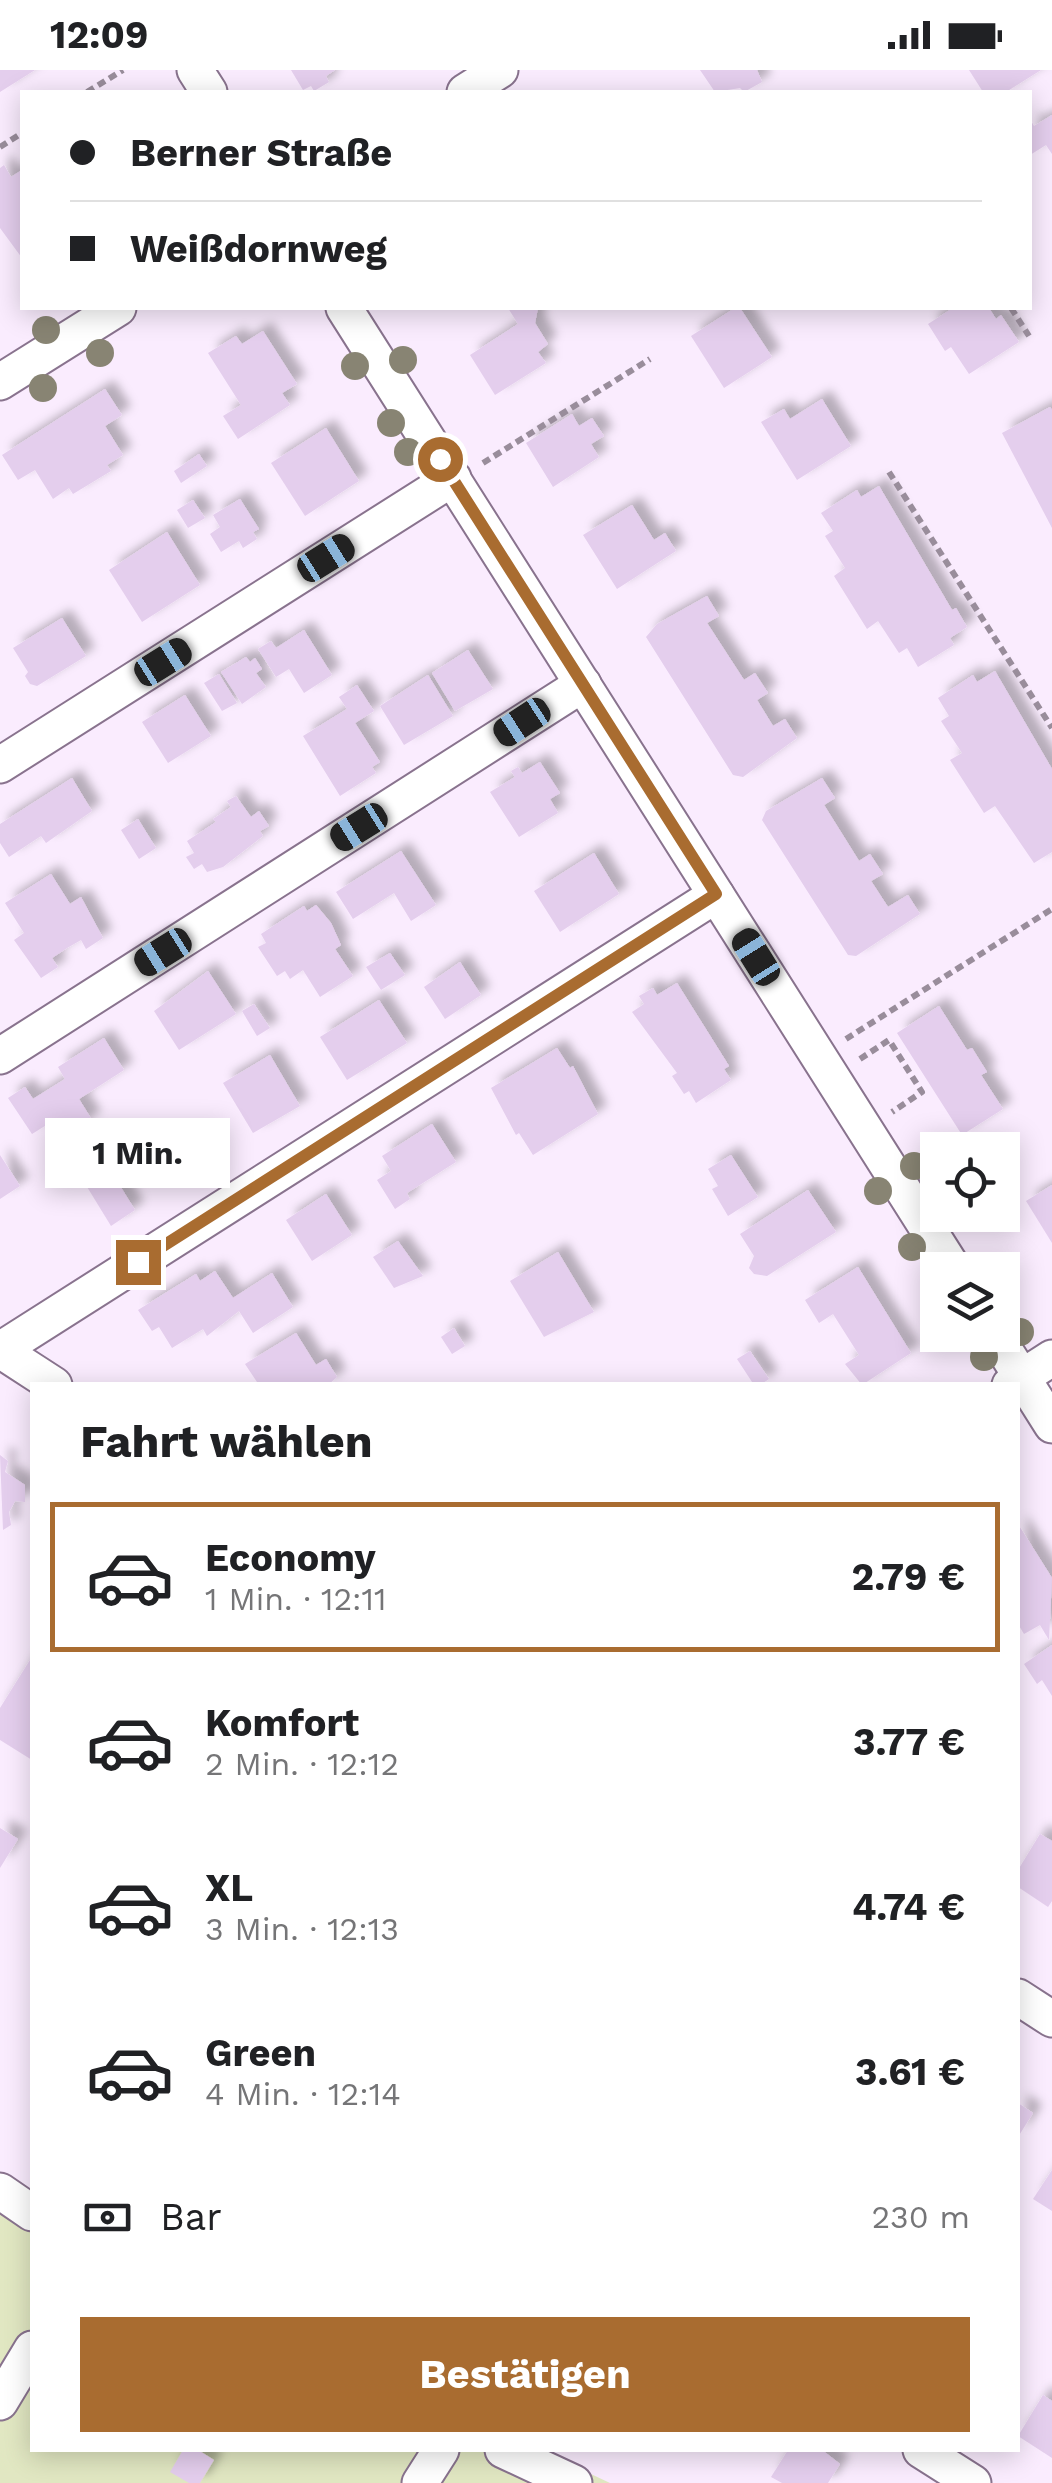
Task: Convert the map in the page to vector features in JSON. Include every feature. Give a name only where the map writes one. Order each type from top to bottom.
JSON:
[{"type":"street","points":[[467,90],[500,70]]},
{"type":"street","points":[[0,382],[115,310]]},
{"type":"street","points":[[346,310],[468,471],[583,684],[943,1252]]},
{"type":"street","points":[[0,764],[468,471]]},
{"type":"street","points":[[0,1056],[583,684]]},
{"type":"street","points":[[49,1382],[0,1350],[716,894]]},
{"type":"street","points":[[1003,1352],[1016,1381],[1052,1358]]},
{"type":"street","points":[[1020,1386],[1052,1424]]},
{"type":"street","points":[[1020,1998],[1052,2019]]},
{"type":"street","points":[[0,2190],[30,2212]]},
{"type":"street","points":[[0,2402],[30,2352]]},
{"type":"street","points":[[420,2483],[440,2452]]},
{"type":"street","points":[[507,2452],[574,2483]]},
{"type":"street","points":[[925,2452],[973,2483]]},
{"type":"path","points":[[90,90],[123,70]]},
{"type":"path","points":[[1012,310],[1029,336]]},
{"type":"path","points":[[468,471],[650,359]]},
{"type":"path","points":[[889,472],[1052,728]]},
{"type":"path","points":[[846,1039],[1052,908]]},
{"type":"path","points":[[859,1060],[889,1040],[922,1092],[892,1112]]},
{"type":"green space","points":[[0,2175],[30,2194],[30,2452],[544,2452],[610,2483],[0,2483]]},
{"type":"building","points":[[0,70],[35,70],[0,92]]},
{"type":"building","points":[[291,70],[335,70],[326,76],[329,82],[316,90],[311,86],[303,90]]},
{"type":"building","points":[[700,70],[757,70],[762,82],[748,90],[714,90]]},
{"type":"building","points":[[969,70],[1041,70],[1009,90],[982,90]]},
{"type":"building","points":[[1052,115],[1052,154],[1046,145],[1032,154],[1032,122],[1034,126]]},
{"type":"building","points":[[4,165],[11,177],[20,171],[20,255],[0,228],[0,168]]},
{"type":"building","points":[[509,310],[538,310],[535,323],[548,344],[538,352],[546,363],[495,395],[470,355],[518,324]]},
{"type":"building","points":[[732,310],[741,310],[772,357],[724,388],[691,336]]},
{"type":"building","points":[[950,310],[990,310],[996,319],[1001,315],[1019,342],[969,374],[951,347],[945,351],[928,324]]},
{"type":"building","points":[[263,331],[297,384],[282,393],[290,405],[238,439],[223,416],[241,405],[208,353],[236,336],[242,344]]},
{"type":"building","points":[[105,389],[122,415],[105,426],[123,455],[107,465],[111,471],[73,494],[69,488],[53,499],[35,470],[18,480],[2,455]]},
{"type":"building","points":[[822,399],[851,446],[797,480],[761,422],[784,409],[790,419]]},
{"type":"building","points":[[1050,407],[1052,410],[1052,528],[1002,433]]},
{"type":"building","points":[[572,414],[579,426],[592,418],[604,436],[591,444],[599,457],[553,487],[526,443]]},
{"type":"building","points":[[326,428],[359,481],[305,516],[271,463]]},
{"type":"building","points":[[199,454],[207,466],[181,483],[174,471]]},
{"type":"building","points":[[879,486],[952,610],[956,608],[967,627],[950,638],[954,645],[918,667],[907,648],[899,653],[878,621],[867,629],[834,576],[845,568],[825,536],[833,531],[821,513],[857,490],[861,497]]},
{"type":"building","points":[[240,499],[259,529],[253,532],[257,539],[243,548],[239,541],[221,552],[210,534],[220,527],[213,515]]},
{"type":"building","points":[[193,500],[205,518],[188,528],[177,510]]},
{"type":"building","points":[[632,505],[654,540],[665,533],[676,551],[617,589],[583,535]]},
{"type":"building","points":[[167,532],[200,585],[142,622],[109,570]]},
{"type":"building","points":[[707,596],[719,616],[707,623],[744,680],[755,673],[768,693],[757,700],[773,726],[785,719],[797,738],[743,777],[733,775],[646,637],[657,624]]},
{"type":"building","points":[[62,618],[86,656],[37,686],[30,684],[25,676],[28,672],[13,648]]},
{"type":"building","points":[[304,630],[332,675],[304,693],[289,669],[276,677],[258,649],[271,641],[276,648]]},
{"type":"building","points":[[468,650],[493,689],[455,711],[432,673]]},
{"type":"building","points":[[246,657],[250,662],[255,658],[262,669],[256,673],[266,687],[242,704],[221,672]]},
{"type":"building","points":[[995,671],[1052,769],[1052,852],[1034,863],[995,806],[984,813],[950,760],[962,753],[941,721],[949,716],[938,698],[973,675],[977,682]]},
{"type":"building","points":[[219,674],[237,703],[222,711],[204,683]]},
{"type":"building","points":[[428,675],[453,716],[404,745],[380,706]]},
{"type":"building","points":[[357,685],[374,711],[355,723],[380,762],[372,767],[376,773],[340,796],[303,736],[347,709],[339,697]]},
{"type":"building","points":[[185,695],[211,736],[168,763],[142,722]]},
{"type":"building","points":[[540,762],[560,793],[550,799],[558,813],[519,837],[490,792],[515,777],[511,771],[518,767],[522,773]]},
{"type":"building","points":[[72,778],[92,811],[46,843],[41,836],[9,857],[0,843],[0,824]]},
{"type":"building","points":[[822,778],[835,798],[824,805],[859,861],[870,854],[883,874],[871,881],[888,907],[908,895],[920,914],[856,956],[848,955],[762,820],[766,811]]},
{"type":"building","points":[[236,796],[251,817],[259,811],[269,826],[260,831],[263,836],[223,867],[207,872],[202,864],[194,869],[186,857],[194,853],[187,841],[216,822],[213,819],[231,807],[227,801]]},
{"type":"building","points":[[138,819],[156,848],[139,859],[121,830]]},
{"type":"building","points":[[401,851],[436,905],[411,921],[394,893],[353,919],[336,892]]},
{"type":"building","points":[[594,853],[619,894],[560,932],[534,891]]},
{"type":"building","points":[[51,874],[70,904],[81,897],[103,938],[86,949],[81,940],[67,948],[52,958],[58,967],[41,978],[14,940],[24,933],[5,903]]},
{"type":"building","points":[[316,905],[331,923],[341,945],[335,949],[353,976],[320,997],[303,970],[290,979],[285,971],[277,976],[258,947],[266,943],[261,934],[304,906],[307,911]]},
{"type":"building","points":[[390,953],[405,975],[381,990],[366,967]]},
{"type":"building","points":[[460,962],[481,995],[445,1019],[424,987]]},
{"type":"building","points":[[208,971],[236,1014],[179,1050],[154,1011]]},
{"type":"building","points":[[677,983],[729,1066],[724,1069],[731,1080],[696,1103],[689,1091],[684,1094],[672,1076],[677,1073],[632,1012],[644,1004],[639,996],[653,988],[657,995]]},
{"type":"building","points":[[379,1000],[407,1043],[347,1080],[320,1037]]},
{"type":"building","points":[[254,1004],[270,1028],[257,1036],[242,1011]]},
{"type":"building","points":[[939,1006],[967,1050],[972,1048],[987,1072],[981,1075],[1003,1109],[967,1132],[960,1132],[897,1033]]},
{"type":"building","points":[[104,1038],[124,1070],[79,1099],[92,1120],[59,1141],[48,1124],[32,1134],[8,1098],[25,1087],[33,1099],[65,1079],[58,1067]]},
{"type":"building","points":[[557,1048],[570,1068],[573,1066],[598,1114],[533,1155],[519,1133],[516,1135],[491,1088]]},
{"type":"building","points":[[270,1055],[300,1106],[253,1133],[223,1083]]},
{"type":"building","points":[[432,1124],[456,1162],[407,1193],[410,1199],[395,1209],[377,1180],[391,1171],[382,1156]]},
{"type":"building","points":[[97,1149],[135,1210],[111,1226],[73,1164]]},
{"type":"building","points":[[0,1155],[20,1186],[0,1199]]},
{"type":"building","points":[[731,1155],[758,1197],[728,1216],[712,1189],[718,1186],[708,1169]]},
{"type":"building","points":[[1052,1185],[1052,1243],[1026,1201]]},
{"type":"building","points":[[808,1190],[836,1232],[767,1276],[754,1274],[749,1268],[754,1256],[740,1234]]},
{"type":"building","points":[[326,1194],[352,1235],[312,1261],[286,1220]]},
{"type":"building","points":[[398,1241],[423,1276],[394,1288],[373,1257]]},
{"type":"building","points":[[558,1252],[594,1312],[544,1337],[510,1281]]},
{"type":"building","points":[[858,1267],[911,1353],[867,1382],[860,1382],[845,1364],[859,1355],[833,1314],[819,1323],[805,1300]]},
{"type":"building","points":[[215,1271],[233,1298],[272,1273],[293,1307],[253,1333],[239,1311],[207,1336],[203,1329],[172,1348],[159,1327],[152,1331],[138,1310],[196,1274],[200,1281]]},
{"type":"building","points":[[454,1328],[465,1346],[452,1354],[441,1337]]},
{"type":"building","points":[[296,1333],[316,1365],[326,1359],[337,1377],[331,1382],[257,1382],[245,1364]]},
{"type":"building","points":[[750,1351],[769,1379],[752,1382],[737,1359]]},
{"type":"building","points":[[0,1455],[8,1461],[5,1472],[25,1485],[25,1502],[15,1501],[9,1512],[11,1525],[3,1530]]},
{"type":"building","points":[[1020,1527],[1052,1578],[1049,1640],[1040,1625],[1024,1634],[1020,1627]]},
{"type":"building","points":[[1052,1645],[1052,1696],[1042,1680],[1037,1684],[1024,1664]]},
{"type":"building","points":[[30,1660],[30,1759],[0,1740],[0,1708]]},
{"type":"building","points":[[0,1828],[18,1839],[0,1868]]},
{"type":"building","points":[[1040,1834],[1052,1841],[1052,1901],[1048,1907],[1020,1888],[1020,1867]]},
{"type":"building","points":[[1020,2104],[1033,2113],[1020,2134]]},
{"type":"building","points":[[1052,2170],[1052,2211],[1033,2199]]},
{"type":"building","points":[[1043,2395],[1052,2401],[1052,2458],[1020,2437]]},
{"type":"building","points":[[182,2452],[201,2452],[214,2460],[200,2483],[189,2483],[170,2472]]},
{"type":"building","points":[[787,2452],[825,2452],[840,2464],[828,2483],[782,2483],[771,2477]]},
{"type":"route","points":[[138,1262],[716,894],[440,459]]}]
